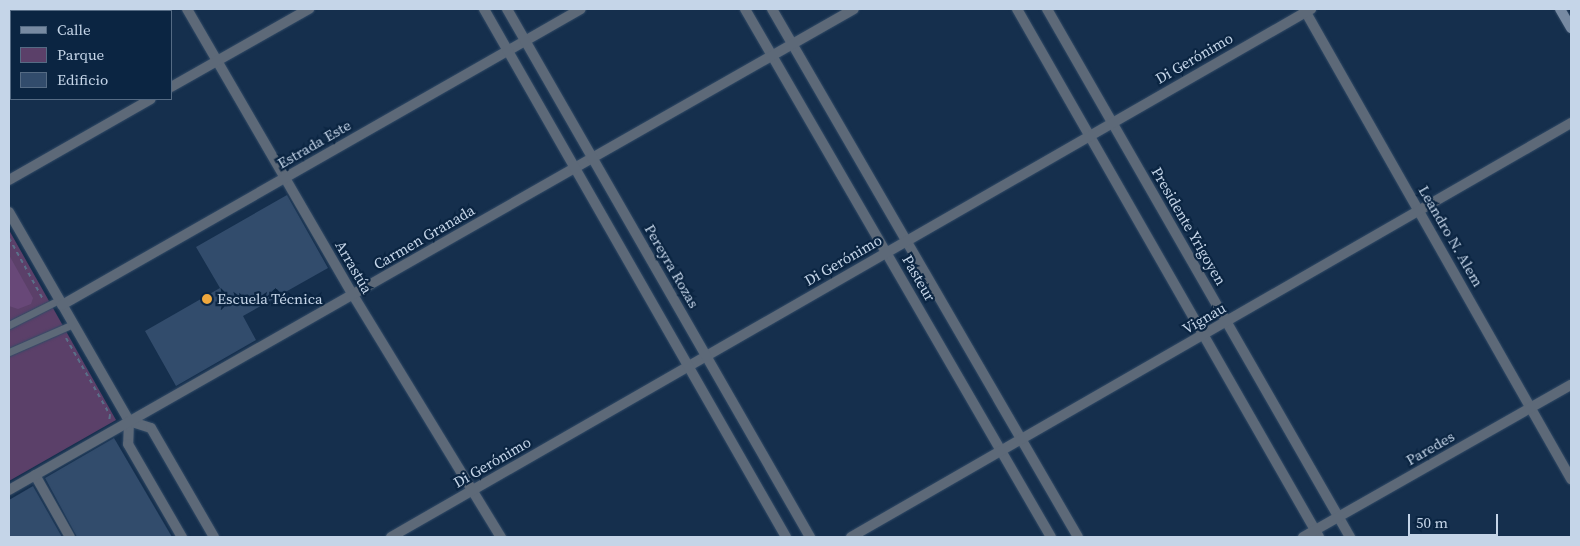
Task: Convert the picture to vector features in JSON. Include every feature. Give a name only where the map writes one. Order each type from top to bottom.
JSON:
[{"type":"main road","points":[[1560,9],[1571,28]]},
{"type":"street","name":"Arrastúa","points":[[187,9],[353,295],[501,537]]},
{"type":"street","points":[[172,86],[309,9]]},
{"type":"street","points":[[484,9],[786,537]]},
{"type":"street","name":"Pereyra Rozas","points":[[507,9],[810,537]]},
{"type":"street","name":"Estrada Este","points":[[61,302],[285,178],[580,9]]},
{"type":"street","name":"Pasteur","points":[[745,9],[1003,451],[1051,537]]},
{"type":"street","name":"Pasteur","points":[[772,9],[1078,537]]},
{"type":"street","name":"Carmen Granada","points":[[9,490],[854,9]]},
{"type":"street","points":[[1017,9],[1317,534]]},
{"type":"street","name":"Presidente Yrigoyen","points":[[1047,9],[1350,537]]},
{"type":"street","name":"Di Gerónimo","points":[[391,537],[1307,10]]},
{"type":"street","name":"Leandro N. Alem","points":[[1307,10],[1571,479]]},
{"type":"street","points":[[9,180],[149,100]]},
{"type":"street","name":"Vignau","points":[[851,537],[1022,441],[1571,123]]},
{"type":"street","points":[[9,212],[129,422],[128,444],[182,537]]},
{"type":"street","name":"Paredes","points":[[1303,537],[1317,534],[1339,517],[1571,385]]},
{"type":"street","points":[[129,422],[152,428],[214,537]]},
{"type":"street","points":[[35,475],[70,537]]},
{"type":"lane","points":[[9,325],[47,306],[61,302]]},
{"type":"lane","points":[[9,352],[73,324]]},
{"type":"path","points":[[9,238],[47,306]]},
{"type":"path","points":[[61,330],[110,415],[108,422]]},
{"type":"green space","points":[[9,230],[116,420],[9,481]]},
{"type":"shaded area","points":[[9,255],[33,298],[31,304],[18,309],[9,306]]},
{"type":"building","points":[[287,195],[328,268],[243,316],[256,340],[176,386],[145,331],[220,288],[196,247]]},
{"type":"building","points":[[114,438],[172,537],[77,537],[45,478]]},
{"type":"building","points":[[33,486],[62,537],[9,537],[9,500]]},
{"type":"place","name":"Escuela Técnica","points":[[207,299]]}]
